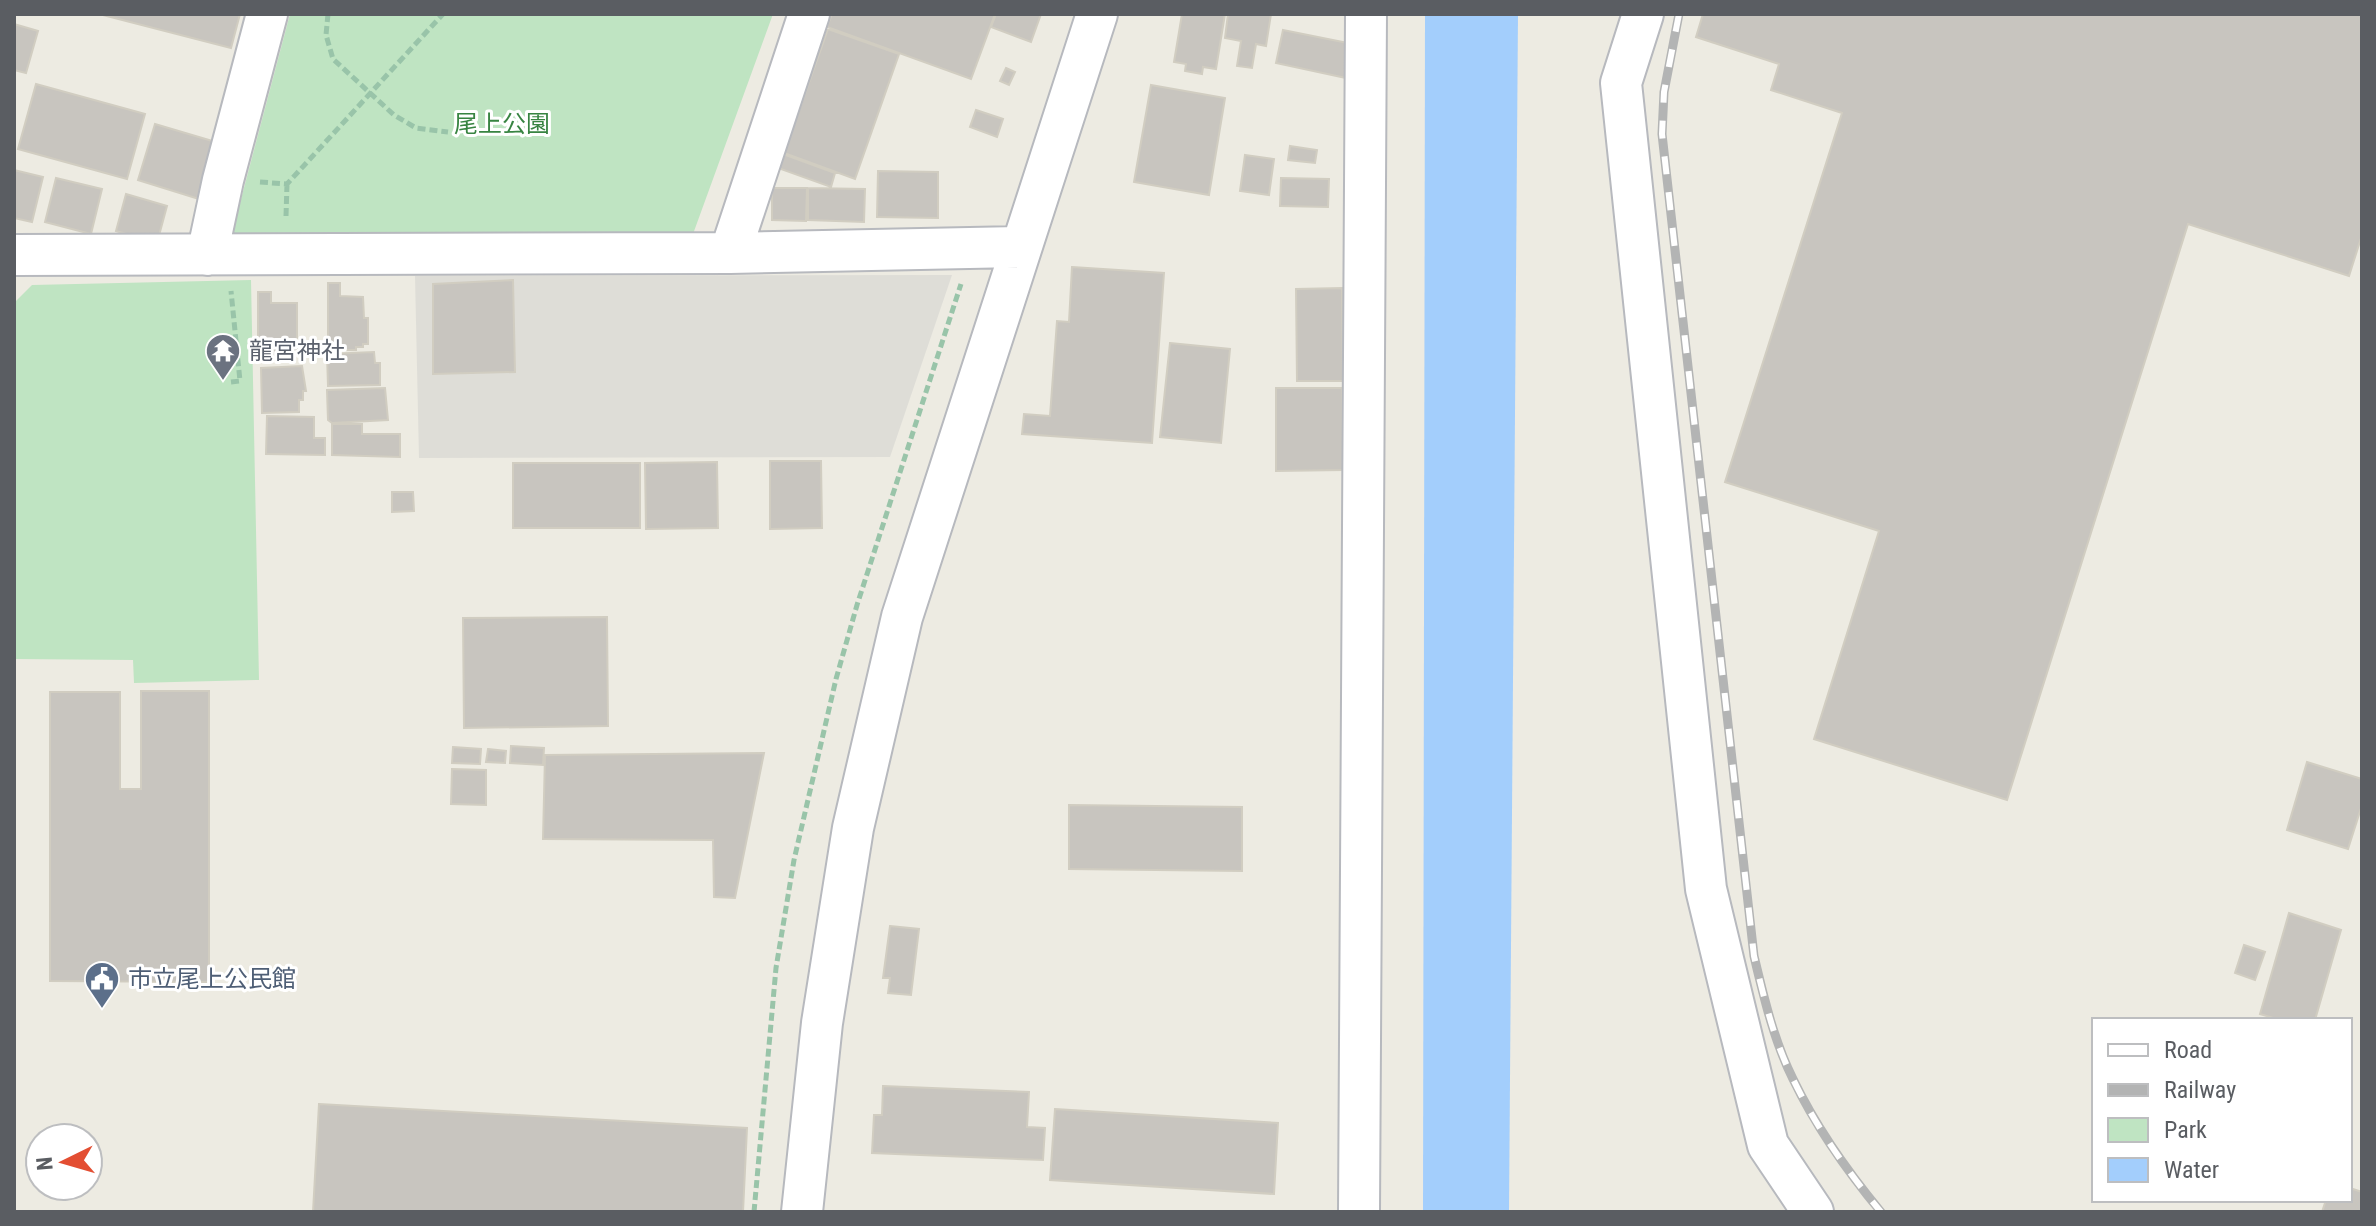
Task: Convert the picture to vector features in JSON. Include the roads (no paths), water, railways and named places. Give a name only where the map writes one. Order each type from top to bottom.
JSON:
[{"type":"street","points":[[217,255],[223,180],[267,14]]},
{"type":"street","points":[[730,253],[809,14]]},
{"type":"street","points":[[802,1212],[822,1023],[853,828],[902,617],[1097,14]]},
{"type":"street","points":[[1359,1212],[1366,14]]},
{"type":"street","points":[[1643,14],[1621,83],[1706,889],[1768,1145],[1813,1212]]},
{"type":"street","points":[[14,255],[730,253],[1020,247]]},
{"type":"water","points":[[1425,14],[1518,14],[1509,1212],[1423,1212]]},
{"type":"railway","points":[[1679,14],[1664,92],[1662,134],[1754,956],[1786,1065],[1833,1148],[1881,1212]]},
{"type":"place","name":"龍宮神社","points":[[223,382]]},
{"type":"place","name":"市立尾上公民館","points":[[102,1010]]},
{"type":"park label","name":"尾上公園","points":[[502,124]]}]
